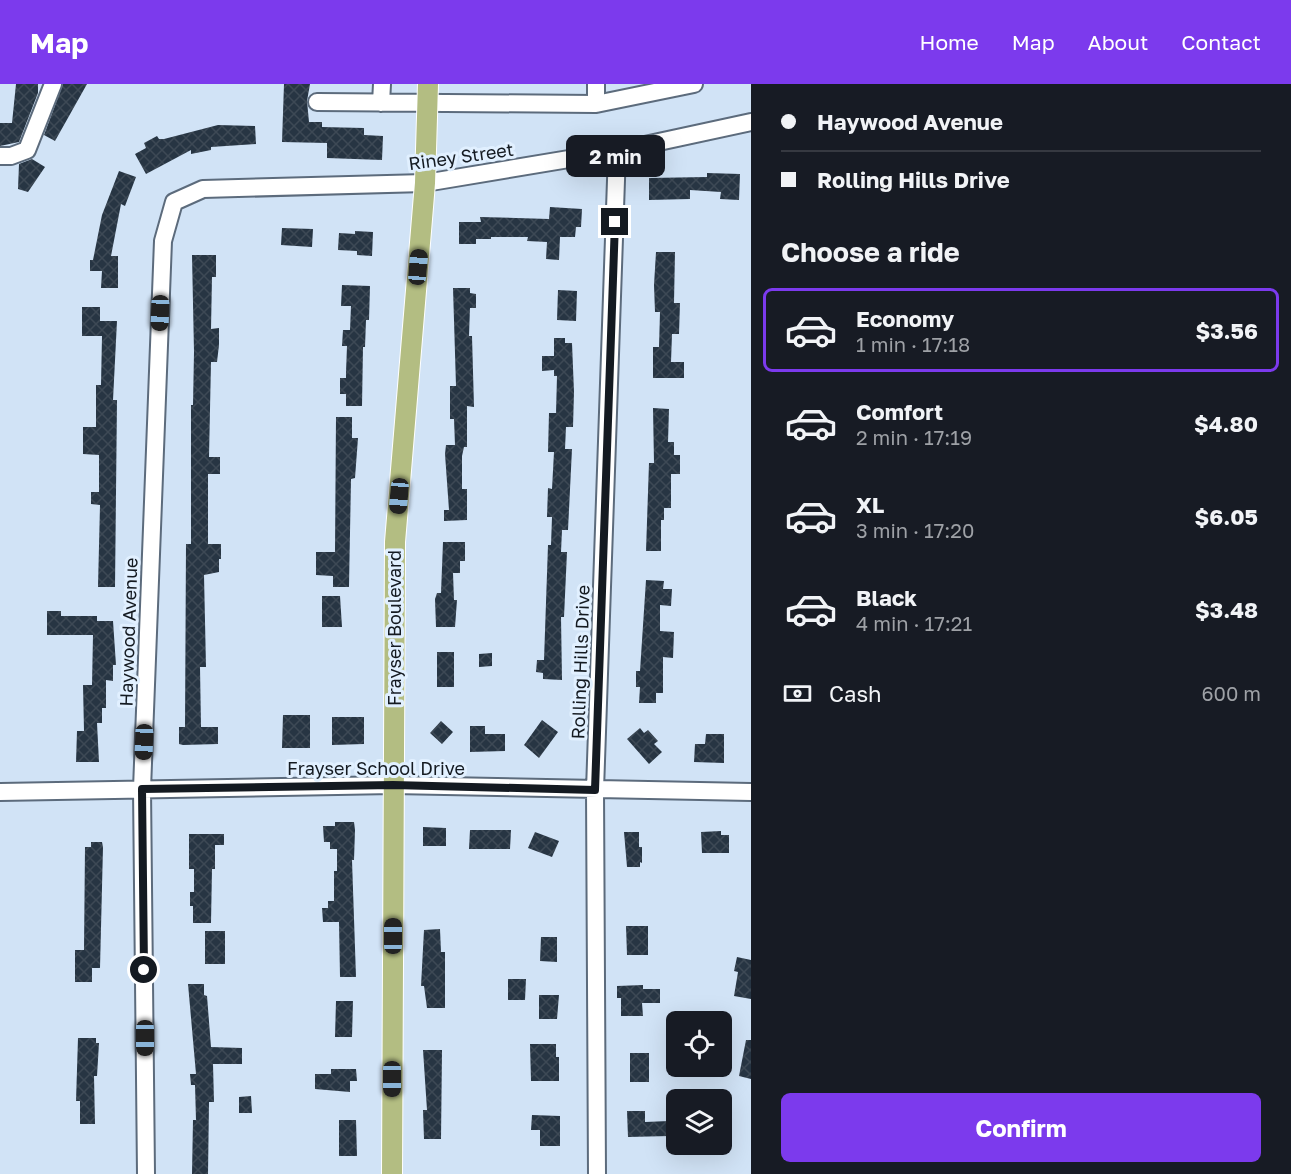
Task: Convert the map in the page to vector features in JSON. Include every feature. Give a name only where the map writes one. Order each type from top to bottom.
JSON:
[{"type":"main road","name":"Frayser Boulevard","points":[[392,1174],[395,542],[426,183],[427,94]]},
{"type":"street","points":[[0,156],[11,156],[27,150],[53,84]]},
{"type":"street","points":[[381,103],[382,84]]},
{"type":"street","points":[[596,84],[596,104]]},
{"type":"street","points":[[317,102],[381,103],[427,94],[596,104],[694,84]]},
{"type":"street","name":"Riney Street","points":[[174,202],[203,189],[426,183],[617,151],[751,122]]},
{"type":"street","name":"Rolling Hills Drive","points":[[597,1174],[595,790],[617,151]]},
{"type":"street","name":"Haywood Avenue","points":[[146,1174],[142,789],[163,242],[174,202]]},
{"type":"street","name":"Frayser School Drive","points":[[0,792],[393,785],[751,792]]},
{"type":"building","points":[[16,84],[38,84],[38,93],[19,142],[0,146],[0,123],[12,123]]},
{"type":"building","points":[[63,84],[87,84],[55,141],[44,135]]},
{"type":"building","points":[[284,84],[310,84],[307,101],[309,122],[322,122],[322,127],[364,128],[364,135],[383,136],[382,160],[327,158],[327,143],[282,142]]},
{"type":"building","points":[[218,125],[255,126],[256,144],[211,147],[211,150],[191,154],[191,150],[146,174],[135,154],[146,148],[144,143],[157,136],[159,139],[164,139]]},
{"type":"building","points":[[32,159],[45,167],[28,192],[18,189],[19,164]]},
{"type":"building","points":[[119,171],[136,177],[125,206],[121,204],[111,256],[118,256],[118,288],[101,288],[102,271],[90,271],[90,260],[93,260],[102,215]]},
{"type":"building","points":[[707,173],[740,174],[739,200],[720,199],[721,192],[690,190],[690,199],[649,200],[649,178],[707,177]]},
{"type":"building","points":[[550,207],[582,209],[581,227],[576,227],[575,237],[560,237],[559,260],[546,259],[547,242],[527,241],[528,237],[491,237],[491,239],[476,239],[476,244],[459,244],[459,222],[481,222],[480,217],[549,219]]},
{"type":"building","points":[[282,228],[313,229],[312,247],[281,245]]},
{"type":"building","points":[[355,231],[373,232],[372,256],[357,255],[357,251],[338,250],[339,233],[355,234]]},
{"type":"building","points":[[656,252],[675,252],[674,303],[680,303],[679,334],[672,334],[671,362],[684,362],[684,378],[653,378],[653,347],[659,347],[660,312],[655,312]]},
{"type":"building","points":[[192,255],[216,255],[216,277],[212,277],[211,329],[219,328],[219,345],[217,362],[211,362],[209,457],[220,457],[220,474],[208,474],[208,544],[221,544],[221,559],[219,559],[219,572],[204,575],[206,667],[200,667],[201,727],[218,727],[218,744],[183,745],[179,744],[179,727],[185,727],[186,544],[191,544],[191,405],[193,405],[194,352]]},
{"type":"building","points":[[342,285],[370,286],[369,320],[366,320],[365,347],[363,347],[362,406],[346,406],[346,394],[340,394],[340,378],[346,378],[347,346],[342,346],[343,330],[350,330],[351,306],[341,306]]},
{"type":"building","points":[[453,288],[470,288],[470,293],[476,294],[476,308],[470,308],[469,336],[472,336],[474,407],[467,406],[467,447],[464,447],[462,456],[462,489],[467,489],[467,520],[444,521],[444,510],[449,510],[446,445],[455,445],[454,419],[450,419],[450,386],[456,386]]},
{"type":"building","points":[[558,290],[577,291],[576,321],[557,320]]},
{"type":"building","points":[[82,307],[100,307],[100,321],[117,321],[113,400],[117,400],[115,587],[98,587],[100,505],[91,504],[91,492],[99,492],[99,455],[83,454],[83,427],[96,427],[96,385],[101,385],[102,336],[82,336]]},
{"type":"building","points":[[554,338],[565,338],[565,343],[572,343],[574,392],[573,427],[566,427],[565,449],[572,449],[568,530],[562,530],[561,552],[567,552],[564,617],[561,617],[562,680],[543,679],[543,673],[536,672],[537,660],[544,660],[548,545],[551,545],[552,517],[547,517],[548,488],[552,489],[554,452],[548,452],[549,413],[556,413],[557,376],[554,376],[554,370],[542,371],[542,356],[554,356]]},
{"type":"building","points":[[653,408],[669,409],[668,442],[674,442],[674,455],[680,455],[680,474],[671,474],[671,508],[664,508],[664,520],[661,520],[661,551],[646,551],[649,463],[654,463]]},
{"type":"building","points":[[336,417],[352,417],[352,438],[358,438],[355,478],[351,479],[349,587],[333,587],[333,576],[316,575],[316,552],[335,552]]},
{"type":"building","points":[[443,542],[465,542],[465,561],[460,561],[460,573],[453,573],[454,600],[457,600],[455,627],[436,627],[435,599],[437,593],[441,593]]},
{"type":"building","points":[[646,580],[664,581],[663,589],[672,589],[671,606],[660,605],[660,631],[674,632],[673,658],[663,657],[663,693],[656,693],[656,703],[639,703],[640,687],[636,687],[636,671],[640,671]]},
{"type":"building","points":[[322,596],[340,596],[342,627],[322,627]]},
{"type":"building","points":[[47,611],[61,611],[61,616],[97,616],[97,621],[113,621],[116,665],[113,665],[113,681],[106,680],[106,708],[102,708],[102,723],[97,723],[99,762],[76,762],[77,731],[84,731],[83,685],[92,685],[93,635],[47,635]]},
{"type":"building","points":[[437,652],[454,652],[454,687],[437,687]]},
{"type":"building","points":[[492,653],[492,666],[479,667],[479,654]]},
{"type":"building","points":[[283,715],[310,715],[310,748],[282,748]]},
{"type":"building","points":[[332,717],[364,717],[364,744],[332,745]]},
{"type":"building","points":[[542,720],[558,732],[539,758],[524,745]]},
{"type":"building","points":[[441,721],[453,732],[442,744],[430,733]]},
{"type":"building","points":[[470,726],[485,726],[485,734],[505,734],[505,751],[470,752]]},
{"type":"building","points":[[640,728],[644,733],[648,730],[658,741],[654,744],[662,752],[649,764],[627,739]]},
{"type":"building","points":[[706,734],[724,734],[724,763],[694,762],[695,744],[705,744]]},
{"type":"building","points":[[335,822],[354,822],[354,860],[352,860],[356,977],[340,977],[339,922],[323,922],[322,908],[328,908],[328,901],[334,901],[337,849],[330,849],[330,842],[324,842],[323,826],[335,826]]},
{"type":"building","points":[[423,827],[446,828],[446,846],[423,846]]},
{"type":"building","points":[[470,830],[511,830],[510,849],[469,849]]},
{"type":"building","points":[[721,831],[721,835],[729,835],[729,853],[702,853],[701,832]]},
{"type":"building","points":[[535,832],[559,841],[552,857],[528,848]]},
{"type":"building","points":[[624,832],[639,832],[639,847],[642,847],[640,867],[627,867]]},
{"type":"building","points":[[189,834],[224,834],[224,845],[215,845],[211,923],[193,923],[190,892],[194,892],[194,869],[189,869]]},
{"type":"building","points":[[91,842],[102,842],[103,847],[100,968],[92,968],[92,982],[75,982],[75,950],[84,950],[85,847],[91,847]]},
{"type":"building","points":[[626,926],[648,926],[648,955],[627,955]]},
{"type":"building","points":[[440,929],[441,952],[445,952],[445,1008],[427,1008],[424,986],[421,986],[424,930]]},
{"type":"building","points":[[205,931],[225,931],[225,964],[205,964]]},
{"type":"building","points":[[541,937],[557,937],[557,962],[540,961]]},
{"type":"building","points":[[737,957],[751,960],[751,999],[734,996],[738,972],[734,971]]},
{"type":"building","points":[[508,979],[526,979],[525,1000],[508,1000]]},
{"type":"building","points":[[188,984],[204,984],[211,1047],[242,1048],[242,1064],[213,1064],[214,1102],[209,1102],[208,1174],[192,1174],[193,1120],[196,1120],[195,1085],[191,1085],[190,1074],[196,1074]]},
{"type":"building","points":[[643,985],[643,989],[660,989],[660,1003],[642,1003],[643,1016],[621,1016],[621,998],[617,998],[617,986]]},
{"type":"building","points":[[539,995],[559,995],[557,1019],[539,1019]]},
{"type":"building","points":[[336,1001],[353,1001],[352,1037],[335,1037]]},
{"type":"building","points":[[78,1038],[96,1038],[96,1043],[99,1043],[97,1076],[94,1076],[95,1124],[80,1124],[80,1101],[76,1101]]},
{"type":"building","points":[[746,1040],[751,1040],[751,1079],[739,1076]]},
{"type":"building","points":[[530,1044],[556,1044],[556,1057],[559,1057],[559,1081],[531,1081]]},
{"type":"building","points":[[423,1050],[442,1050],[441,1139],[424,1139],[423,1110],[427,1110]]},
{"type":"building","points":[[630,1053],[649,1053],[649,1082],[630,1082]]},
{"type":"building","points":[[331,1069],[356,1069],[357,1081],[350,1081],[350,1092],[315,1089],[315,1074],[331,1074]]},
{"type":"building","points":[[251,1096],[252,1113],[239,1113],[239,1097]]},
{"type":"building","points":[[627,1111],[645,1111],[645,1122],[666,1121],[666,1136],[628,1137]]},
{"type":"building","points":[[532,1115],[560,1116],[560,1146],[540,1146],[540,1130],[531,1130]]},
{"type":"building","points":[[339,1120],[356,1120],[357,1156],[339,1156]]},
{"type":"route","points":[[144,970],[142,789],[393,785],[595,790],[615,222]]}]
